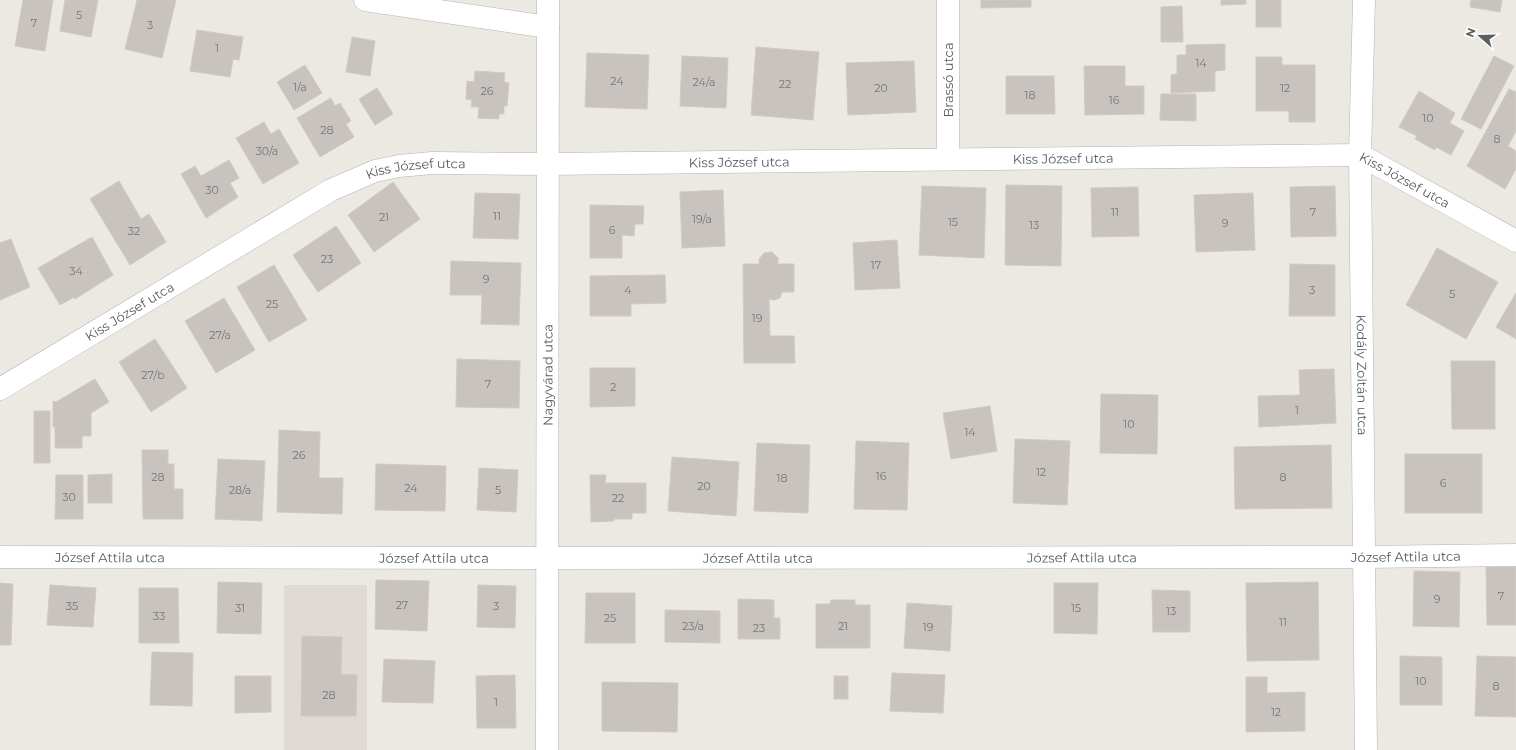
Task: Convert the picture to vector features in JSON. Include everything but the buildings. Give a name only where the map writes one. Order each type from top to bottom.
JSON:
[{"type":"street","points":[[365,0],[548,27]]},
{"type":"street","name":"Nagyvárad utca","points":[[547,750],[548,0]]},
{"type":"street","name":"Brassó utca","points":[[948,0],[948,159]]},
{"type":"street","name":"Kodály Zoltán utca","points":[[1364,0],[1360,155],[1366,750]]},
{"type":"street","name":"Kiss József utca","points":[[0,389],[331,190],[375,170],[399,166],[432,163],[547,164],[1360,155],[1516,241]]},
{"type":"street","name":"József Attila utca","points":[[0,557],[1364,557],[1516,554]]},
{"type":"shaded area","points":[[284,585],[367,585],[367,750],[284,750]]}]
